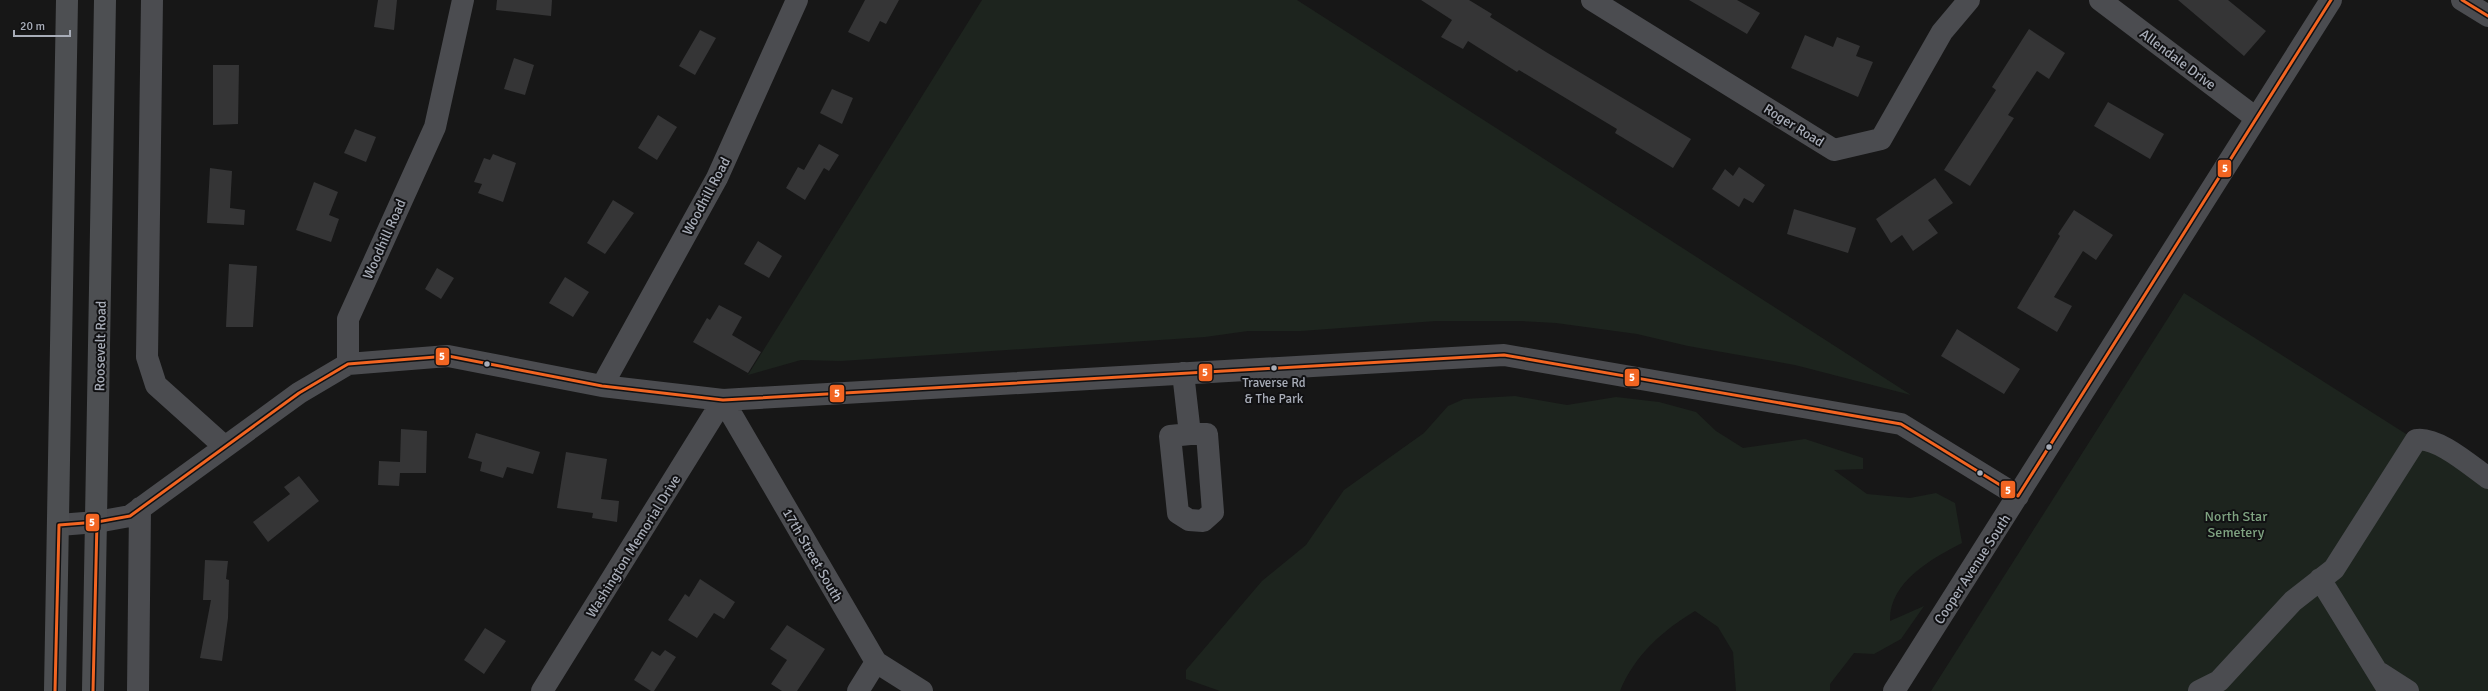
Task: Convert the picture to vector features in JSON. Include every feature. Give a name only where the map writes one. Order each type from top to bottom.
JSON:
[{"type":"main road","points":[[55,691],[67,0]]},
{"type":"main road","name":"Roosevelt Road","points":[[93,691],[105,0]]},
{"type":"street","points":[[152,0],[147,357],[156,385],[225,446]]},
{"type":"street","name":"Woodhill Road","points":[[348,364],[348,319],[435,127],[463,0]]},
{"type":"street","name":"Woodhill Road","points":[[602,386],[717,178],[797,0]]},
{"type":"street","name":"Roger Road","points":[[1592,0],[1834,150],[1881,139],[1942,32],[1969,0]]},
{"type":"street","name":"Allendale Drive","points":[[2100,0],[2256,118]]},
{"type":"street","name":"Cooper Avenue South","points":[[1894,691],[2331,0]]},
{"type":"street","points":[[2462,0],[2488,16]]},
{"type":"street","points":[[59,525],[97,522],[130,516],[300,393],[348,364],[448,356],[602,386],[723,400],[1504,355],[1901,424],[2018,496]]},
{"type":"street","points":[[1183,374],[1190,434]]},
{"type":"street","name":"17th Street South","points":[[723,400],[876,662],[922,691]]},
{"type":"street","name":"Washington Memorial Drive","points":[[542,691],[723,400]]},
{"type":"street","points":[[2199,691],[2219,682],[2293,601],[2334,569],[2416,440],[2423,439],[2447,449],[2488,478]]},
{"type":"street","points":[[138,691],[140,508]]},
{"type":"street","points":[[2320,579],[2389,691]]},
{"type":"street","points":[[858,691],[876,662]]},
{"type":"street","points":[[2377,671],[2408,691]]},
{"type":"green space","points":[[982,0],[1297,0],[1911,395],[1795,365],[1688,346],[1637,334],[1556,323],[1520,321],[1436,321],[1301,331],[1248,331],[1205,337],[841,361],[801,360],[748,375]]},
{"type":"green space","name":"North Star Semetery","points":[[2184,293],[2488,486],[2488,691],[1931,691]]},
{"type":"green space","points":[[1515,396],[1567,405],[1616,397],[1659,402],[1696,412],[1716,431],[1743,448],[1805,439],[1863,458],[1863,469],[1834,470],[1867,494],[1910,498],[1936,493],[1955,503],[1962,543],[1925,564],[1904,583],[1896,595],[1890,621],[1924,606],[1901,639],[1874,654],[1854,653],[1830,684],[1830,691],[1736,691],[1733,652],[1718,627],[1695,611],[1683,618],[1661,635],[1641,655],[1626,678],[1620,691],[1220,691],[1186,679],[1186,670],[1262,581],[1306,545],[1344,490],[1424,433],[1448,406],[1464,399]]},
{"type":"building","points":[[378,0],[397,0],[394,30],[374,27]]},
{"type":"building","points":[[497,0],[552,0],[551,16],[496,10]]},
{"type":"building","points":[[865,0],[899,0],[886,24],[880,21],[869,42],[848,32]]},
{"type":"building","points":[[1421,0],[1469,0],[1492,14],[1490,17],[1691,139],[1673,168],[1615,133],[1617,129],[1519,70],[1517,72],[1468,41],[1463,49],[1441,37],[1452,20]]},
{"type":"building","points":[[1689,0],[1737,0],[1760,13],[1747,34]]},
{"type":"building","points":[[2178,0],[2228,0],[2266,31],[2244,56]]},
{"type":"building","points":[[2029,29],[2065,53],[2049,79],[2037,71],[2008,115],[2014,118],[1970,186],[1944,170],[1996,90],[1992,87]]},
{"type":"building","points":[[700,30],[716,38],[695,75],[679,66]]},
{"type":"building","points":[[1805,35],[1833,47],[1837,37],[1860,46],[1856,56],[1873,62],[1858,97],[1791,68]]},
{"type":"building","points":[[514,58],[534,65],[525,95],[504,89]]},
{"type":"building","points":[[213,65],[239,65],[238,124],[213,125]]},
{"type":"building","points":[[832,89],[853,98],[842,124],[820,113]]},
{"type":"building","points":[[2108,102],[2164,134],[2150,159],[2094,126]]},
{"type":"building","points":[[658,115],[677,127],[657,160],[638,148]]},
{"type":"building","points":[[355,129],[376,137],[366,162],[344,153]]},
{"type":"building","points":[[819,144],[839,155],[829,171],[824,168],[805,200],[786,188],[798,167],[804,170]]},
{"type":"building","points":[[493,154],[516,163],[503,202],[478,193],[482,184],[474,182],[484,158],[490,160]]},
{"type":"building","points":[[1739,167],[1765,185],[1753,203],[1744,198],[1739,207],[1712,189],[1725,169],[1733,176]]},
{"type":"building","points":[[210,168],[232,171],[230,208],[245,210],[244,225],[207,223]]},
{"type":"building","points":[[1935,178],[1953,203],[1928,220],[1938,233],[1913,251],[1902,235],[1891,243],[1876,219]]},
{"type":"building","points":[[314,182],[338,192],[329,215],[339,219],[331,242],[296,230]]},
{"type":"building","points":[[613,200],[634,213],[605,254],[587,243]]},
{"type":"building","points":[[1794,209],[1856,228],[1848,253],[1787,234]]},
{"type":"building","points":[[2074,210],[2113,235],[2096,260],[2083,251],[2054,297],[2072,306],[2057,332],[2017,308],[2060,236],[2058,234]]},
{"type":"building","points":[[758,241],[782,256],[769,278],[744,264]]},
{"type":"building","points":[[229,264],[257,266],[253,327],[226,327]]},
{"type":"building","points":[[437,268],[454,278],[441,299],[425,289]]},
{"type":"building","points":[[565,277],[589,292],[573,317],[549,303]]},
{"type":"building","points":[[719,305],[742,317],[732,335],[761,352],[748,373],[693,342],[707,318],[710,320]]},
{"type":"building","points":[[1957,329],[2020,369],[2004,394],[1941,356]]},
{"type":"building","points":[[401,429],[427,431],[426,473],[400,473],[399,486],[378,485],[379,461],[400,462]]},
{"type":"building","points":[[476,433],[540,452],[533,474],[507,467],[503,478],[480,471],[482,462],[468,458]]},
{"type":"building","points":[[566,452],[607,459],[601,499],[619,501],[617,522],[592,518],[593,513],[557,508]]},
{"type":"building","points":[[299,476],[319,501],[268,542],[253,522],[290,494],[284,487]]},
{"type":"building","points":[[205,560],[228,561],[226,579],[229,580],[228,618],[222,661],[200,658],[211,600],[203,600]]},
{"type":"building","points":[[700,579],[735,602],[724,619],[714,613],[697,638],[668,620],[685,594],[689,597]]},
{"type":"building","points":[[787,625],[825,649],[797,691],[782,691],[771,684],[787,660],[770,649]]},
{"type":"building","points":[[485,628],[506,641],[484,674],[464,660]]},
{"type":"building","points":[[665,650],[676,657],[654,691],[651,691],[634,680],[652,651],[660,656]]},
{"type":"transit line","name":"5","points":[[55,691],[59,525],[97,522],[130,516],[299,393],[348,364],[448,356],[602,386],[723,400],[1504,355],[1901,424],[2018,496],[2331,0]]},
{"type":"transit line","name":"5","points":[[2462,0],[2488,16]]},
{"type":"transit line","name":"5","points":[[93,691],[97,522]]},
{"type":"place","name":"Traverse Rd & The Park","points":[[1274,368]]}]
